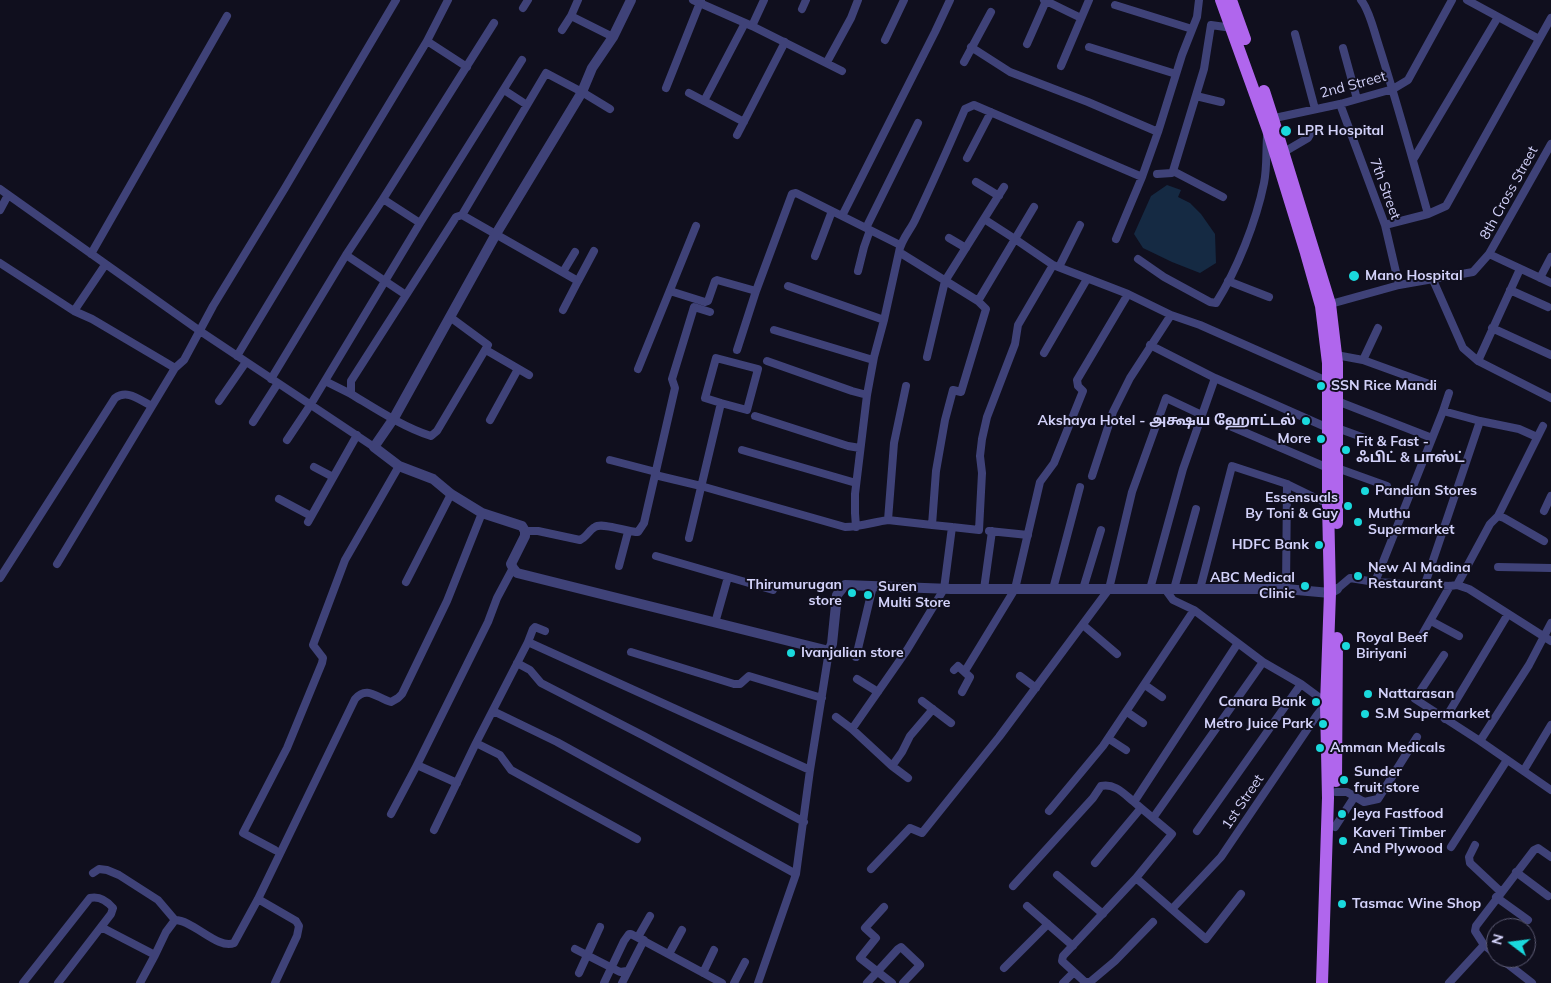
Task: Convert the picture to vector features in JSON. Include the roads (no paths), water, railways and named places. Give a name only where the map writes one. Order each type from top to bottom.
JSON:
[{"type":"main road","points":[[1230,1],[1232,28],[1269,123],[1284,152],[1325,306],[1336,355],[1337,401],[1333,428]]},
{"type":"main road","points":[[1230,1],[1325,306],[1333,428],[1333,591],[1322,983]]},
{"type":"main road","points":[[1333,468],[1328,504],[1333,591]]},
{"type":"main road","points":[[1330,983],[1336,792],[1331,704]]},
{"type":"street","points":[[58,564],[175,368],[184,360],[213,306],[396,0]]},
{"type":"street","points":[[237,356],[426,41],[448,0]]},
{"type":"street","points":[[523,8],[528,0]]},
{"type":"street","points":[[562,30],[578,0]]},
{"type":"street","points":[[374,448],[394,418],[496,234],[582,92],[592,68],[613,37],[630,0]]},
{"type":"street","points":[[704,100],[764,0]]},
{"type":"street","points":[[802,8],[806,0]]},
{"type":"street","points":[[827,62],[851,18],[858,0]]},
{"type":"street","points":[[885,40],[904,0]]},
{"type":"street","points":[[842,216],[950,0]]},
{"type":"street","points":[[1027,44],[1045,0],[1082,18]]},
{"type":"street","points":[[1061,66],[1089,0]]},
{"type":"street","points":[[1116,240],[1158,132],[1196,17],[1199,0]]},
{"type":"street","points":[[1361,0],[1369,16],[1393,89],[1428,214]]},
{"type":"street","name":"2nd Street","points":[[1269,123],[1393,89],[1408,80],[1452,0]]},
{"type":"street","points":[[1468,0],[1539,39]]},
{"type":"street","points":[[666,88],[698,1],[827,62],[842,71]]},
{"type":"street","points":[[1115,6],[1192,29]]},
{"type":"street","points":[[964,62],[991,12]]},
{"type":"street","points":[[90,254],[227,16]]},
{"type":"street","points":[[571,16],[613,37]]},
{"type":"street","points":[[1413,160],[1498,17]]},
{"type":"street","points":[[1385,224],[1428,214],[1446,206],[1551,18]]},
{"type":"street","points":[[253,422],[346,255],[494,23]]},
{"type":"street","points":[[1157,174],[1172,173],[1173,171],[1204,69],[1212,25],[1232,28]]},
{"type":"street","points":[[1295,34],[1315,109]]},
{"type":"street","points":[[426,41],[467,67]]},
{"type":"street","points":[[737,135],[785,42]]},
{"type":"street","points":[[971,47],[1010,72],[1088,102],[1158,132]]},
{"type":"street","points":[[1089,47],[1176,74]]},
{"type":"street","points":[[1343,48],[1357,99]]},
{"type":"street","points":[[288,440],[522,60]]},
{"type":"street","points":[[351,394],[351,381],[456,217],[462,215],[546,73],[610,109]]},
{"type":"street","points":[[504,90],[527,105]]},
{"type":"street","points":[[689,93],[744,122]]},
{"type":"street","points":[[1196,96],[1221,102]]},
{"type":"street","name":"7th Street","points":[[1340,104],[1385,224],[1400,285]]},
{"type":"street","points":[[856,527],[854,513],[856,483],[867,395],[873,360],[884,320],[899,249],[914,224],[965,109],[974,105],[1142,177]]},
{"type":"street","points":[[967,158],[991,112]]},
{"type":"street","points":[[858,271],[871,218],[918,123]]},
{"type":"street","points":[[1138,259],[1164,277],[1212,303],[1218,301],[1245,246],[1264,182],[1269,123]]},
{"type":"street","points":[[1284,152],[1308,138],[1313,129]]},
{"type":"street","name":"8th Cross Street","points":[[1325,306],[1400,285],[1473,272],[1489,254],[1551,144]]},
{"type":"street","points":[[1173,171],[1223,197]]},
{"type":"street","points":[[976,182],[999,196]]},
{"type":"street","points":[[927,357],[945,281],[1004,187]]},
{"type":"street","points":[[0,189],[105,265],[237,356],[357,435],[398,466],[433,479],[451,494],[482,513],[522,526],[525,536],[511,564],[517,573],[829,651]]},
{"type":"street","points":[[737,350],[756,291],[792,194],[796,193],[891,241],[899,249],[945,281],[978,301],[986,309],[961,392],[953,390],[945,420],[936,471],[932,525]]},
{"type":"street","points":[[0,210],[8,195]]},
{"type":"street","points":[[383,199],[420,223]]},
{"type":"street","points":[[978,301],[1034,207]]},
{"type":"street","points":[[815,256],[832,210]]},
{"type":"street","points":[[462,215],[578,281]]},
{"type":"street","points":[[984,219],[1056,266],[1128,294],[1171,315],[1200,325],[1329,382]]},
{"type":"street","points":[[979,530],[982,439],[1014,344],[1018,325],[1080,225]]},
{"type":"street","points":[[638,369],[696,226]]},
{"type":"street","points":[[949,238],[966,248]]},
{"type":"street","points":[[563,310],[594,251]]},
{"type":"street","points":[[563,272],[575,252]]},
{"type":"street","points":[[1489,254],[1551,283]]},
{"type":"street","points":[[346,255],[406,295]]},
{"type":"street","points":[[1540,278],[1551,257]]},
{"type":"street","points":[[0,263],[74,311],[92,319],[175,368]]},
{"type":"street","points":[[74,311],[105,265]]},
{"type":"street","points":[[1478,361],[1520,269]]},
{"type":"street","points":[[1044,353],[1087,279]]},
{"type":"street","points":[[670,291],[705,302],[708,300],[717,280],[756,291]]},
{"type":"street","points":[[1433,280],[1463,348],[1478,361],[1551,398]]},
{"type":"street","points":[[1228,281],[1269,297]]},
{"type":"street","points":[[788,286],[871,317],[884,320]]},
{"type":"street","points":[[1510,290],[1548,307]]},
{"type":"street","points":[[965,671],[1015,589],[1040,482],[1054,463],[1083,391],[1078,386],[1078,380],[1128,294]]},
{"type":"street","points":[[525,531],[538,531],[580,540],[586,537],[598,525],[628,532],[638,532],[644,523],[656,474],[675,388],[672,379],[694,307],[710,312]]},
{"type":"street","points":[[1092,476],[1113,412],[1130,378],[1171,315]]},
{"type":"street","points":[[325,381],[431,436],[438,431],[488,345],[450,317]]},
{"type":"street","points":[[1363,360],[1378,328]]},
{"type":"street","points":[[1492,328],[1551,355]]},
{"type":"street","points":[[774,330],[873,360]]},
{"type":"street","points":[[1150,345],[1215,378],[1333,428],[1370,440]]},
{"type":"street","points":[[486,350],[528,375]]},
{"type":"street","points":[[1336,355],[1363,360],[1432,385]]},
{"type":"street","points":[[716,358],[758,369],[747,410],[721,403],[705,398],[716,358]]},
{"type":"street","points":[[767,361],[867,395]]},
{"type":"street","points":[[219,401],[246,362]]},
{"type":"street","points":[[490,420],[518,368]]},
{"type":"street","points":[[1150,589],[1183,469],[1215,378]]},
{"type":"street","points":[[888,520],[894,443],[906,386]]},
{"type":"street","points":[[0,578],[115,398],[126,393],[152,406]]},
{"type":"street","points":[[1375,582],[1449,393]]},
{"type":"street","points":[[871,868],[910,828],[922,833],[994,745],[1109,588],[1132,492],[1166,398],[1202,415]]},
{"type":"street","points":[[1337,401],[1432,438]]},
{"type":"street","points":[[689,538],[721,403]]},
{"type":"street","points":[[1443,411],[1519,429],[1537,437]]},
{"type":"street","points":[[756,416],[848,446],[860,448]]},
{"type":"street","points":[[1425,584],[1480,420]]},
{"type":"street","points":[[1230,426],[1333,468],[1387,486]]},
{"type":"street","points":[[1422,636],[1490,524],[1498,516],[1543,426]]},
{"type":"street","points":[[279,499],[310,519],[357,435]]},
{"type":"street","points":[[742,450],[856,483]]},
{"type":"street","points":[[610,460],[845,527],[856,527],[864,523],[888,520],[1028,536]]},
{"type":"street","points":[[275,850],[243,833],[287,748],[322,663],[323,658],[313,645],[345,560],[398,466]]},
{"type":"street","points":[[1200,589],[1232,466],[1287,484],[1328,504]]},
{"type":"street","points":[[314,467],[333,477]]},
{"type":"street","points":[[1286,589],[1287,484]]},
{"type":"street","points":[[1053,589],[1080,487]]},
{"type":"street","points":[[406,582],[451,494]]},
{"type":"street","points":[[1544,510],[1551,496]]},
{"type":"street","points":[[1196,509],[1170,589],[1173,600],[1194,610],[1263,662],[1331,704]]},
{"type":"street","points":[[93,873],[99,869],[120,875],[158,900],[175,920],[183,922],[226,945],[234,943],[258,899],[355,699],[362,692],[366,692],[391,702],[402,694],[446,601],[482,513]]},
{"type":"street","points":[[1498,516],[1544,541]]},
{"type":"street","points":[[852,729],[906,650],[944,588],[952,527]]},
{"type":"street","points":[[1083,589],[1101,530]]},
{"type":"street","points":[[984,589],[992,531]]},
{"type":"street","points":[[619,566],[628,532]]},
{"type":"street","points":[[656,556],[773,590]]},
{"type":"street","points":[[1498,567],[1551,568]]},
{"type":"street","points":[[391,814],[488,622],[497,598],[513,568]]},
{"type":"street","points":[[715,623],[728,577]]},
{"type":"street","points":[[758,983],[796,874],[810,770],[829,651],[832,644],[837,595],[845,585],[984,589],[1286,589],[1333,591],[1350,578],[1375,582],[1454,586],[1469,589],[1547,638]]},
{"type":"street","points":[[856,657],[873,586]]},
{"type":"street","points":[[1049,811],[1127,712],[1194,610]]},
{"type":"street","points":[[1445,719],[1508,614]]},
{"type":"street","points":[[1431,620],[1459,636]]},
{"type":"street","points":[[1480,741],[1547,638],[1551,623]]},
{"type":"street","points":[[1083,625],[1117,654]]},
{"type":"street","points":[[434,830],[528,642],[533,628],[545,631]]},
{"type":"street","points":[[528,642],[810,770]]},
{"type":"street","points":[[1095,863],[1138,805],[1238,643]]},
{"type":"street","points":[[631,652],[734,684],[740,684],[749,676],[822,698]]},
{"type":"street","points":[[1444,655],[1415,699],[1550,788]]},
{"type":"street","points":[[1152,818],[1263,662]]},
{"type":"street","points":[[517,663],[530,670],[541,683],[804,822]]},
{"type":"street","points":[[954,670],[958,666],[969,674],[970,679],[962,692]]},
{"type":"street","points":[[1020,676],[1036,688]]},
{"type":"street","points":[[857,679],[878,692]]},
{"type":"street","points":[[1197,831],[1301,684]]},
{"type":"street","points":[[1145,685],[1162,697]]},
{"type":"street","points":[[922,701],[951,723]]},
{"type":"street","name":"1st Street","points":[[1172,909],[1221,857],[1317,715],[1331,704]]},
{"type":"street","points":[[892,766],[910,736],[933,709]]},
{"type":"street","points":[[493,711],[557,742],[796,874]]},
{"type":"street","points":[[1127,712],[1143,723]]},
{"type":"street","points":[[836,717],[908,778]]},
{"type":"street","points":[[1524,770],[1551,725]]},
{"type":"street","points":[[1336,792],[1347,792],[1364,802],[1378,799],[1417,737]]},
{"type":"street","points":[[1108,738],[1126,750]]},
{"type":"street","points":[[476,743],[500,755],[511,770],[637,839]]},
{"type":"street","points":[[1451,846],[1507,760]]},
{"type":"street","points":[[417,765],[457,784]]},
{"type":"street","points":[[1013,886],[1093,798],[1101,786],[1114,786],[1172,834],[1136,878],[1062,958],[1062,961],[1085,982],[1090,982],[1115,961],[1153,922]]},
{"type":"street","points":[[1335,827],[1355,796]]},
{"type":"street","points":[[1475,845],[1469,857],[1470,863],[1498,895],[1526,918]]},
{"type":"street","points":[[1449,983],[1484,945],[1475,931],[1476,926],[1516,872],[1534,850],[1538,848],[1551,857]]},
{"type":"street","points":[[1516,872],[1548,896]]},
{"type":"street","points":[[1058,875],[1103,914]]},
{"type":"street","points":[[1136,878],[1206,939],[1241,894]]},
{"type":"street","points":[[23,983],[90,898],[95,897],[108,902],[112,908],[111,914],[58,983]]},
{"type":"street","points":[[258,899],[296,921],[299,926],[297,936],[275,983]]},
{"type":"street","points":[[1027,906],[1073,946]]},
{"type":"street","points":[[884,907],[864,928],[876,938],[860,958],[892,983]]},
{"type":"street","points":[[622,983],[650,916]]},
{"type":"street","points":[[140,983],[169,927],[175,920]]},
{"type":"street","points":[[1004,968],[1048,924]]},
{"type":"street","points":[[101,927],[155,955]]},
{"type":"street","points":[[579,973],[600,928]]},
{"type":"street","points":[[670,954],[682,930]]},
{"type":"street","points":[[604,983],[627,937],[631,934],[722,983]]},
{"type":"street","points":[[867,983],[901,947],[920,965],[904,983]]},
{"type":"street","points":[[576,949],[620,972],[627,971]]},
{"type":"street","points":[[703,973],[714,950]]},
{"type":"street","points":[[734,983],[745,962]]},
{"type":"street","points":[[1513,968],[1532,983]]},
{"type":"street","points":[[1063,983],[1074,972]]},
{"type":"water","points":[[1167,185],[1181,190],[1178,197],[1190,203],[1201,214],[1215,234],[1216,263],[1200,273],[1143,248],[1134,234],[1151,196]]},
{"type":"place","name":"LPR Hospital","points":[[1286,131]]},
{"type":"place","name":"Mano Hospital","points":[[1354,276]]},
{"type":"place","name":"SSN Rice Mandi","points":[[1321,386]]},
{"type":"place","name":"Akshaya Hotel - அக்ஷய ஹோட்டல்","points":[[1306,421]]},
{"type":"place","name":"More","points":[[1321,439]]},
{"type":"place","name":"Fit & Fast - ஃபிட் & பாஸ்ட்","points":[[1346,450]]},
{"type":"place","name":"Pandian Stores","points":[[1365,491]]},
{"type":"place","name":"Essensuals By Toni & Guy","points":[[1348,506]]},
{"type":"place","name":"Muthu Supermarket","points":[[1358,522]]},
{"type":"place","name":"HDFC Bank","points":[[1319,545]]},
{"type":"place","name":"New Al Madina Restaurant","points":[[1358,576]]},
{"type":"place","name":"ABC Medical Clinic","points":[[1305,586]]},
{"type":"place","name":"Thirumurugan store","points":[[852,593]]},
{"type":"place","name":"Suren Multi Store","points":[[868,595]]},
{"type":"place","name":"Royal Beef Biriyani","points":[[1346,646]]},
{"type":"place","name":"Ivanjalian store","points":[[791,653]]},
{"type":"place","name":"Nattarasan","points":[[1368,694]]},
{"type":"place","name":"Canara Bank","points":[[1316,702]]},
{"type":"place","name":"S.M Supermarket","points":[[1365,714]]},
{"type":"place","name":"Metro Juice Park","points":[[1323,724]]},
{"type":"place","name":"Amman Medicals","points":[[1320,748]]},
{"type":"place","name":"Sunder fruit store","points":[[1344,780]]},
{"type":"place","name":"Jeya Fastfood","points":[[1342,814]]},
{"type":"place","name":"Kaveri Timber And Plywood","points":[[1343,841]]},
{"type":"place","name":"Tasmac Wine Shop","points":[[1342,904]]}]
